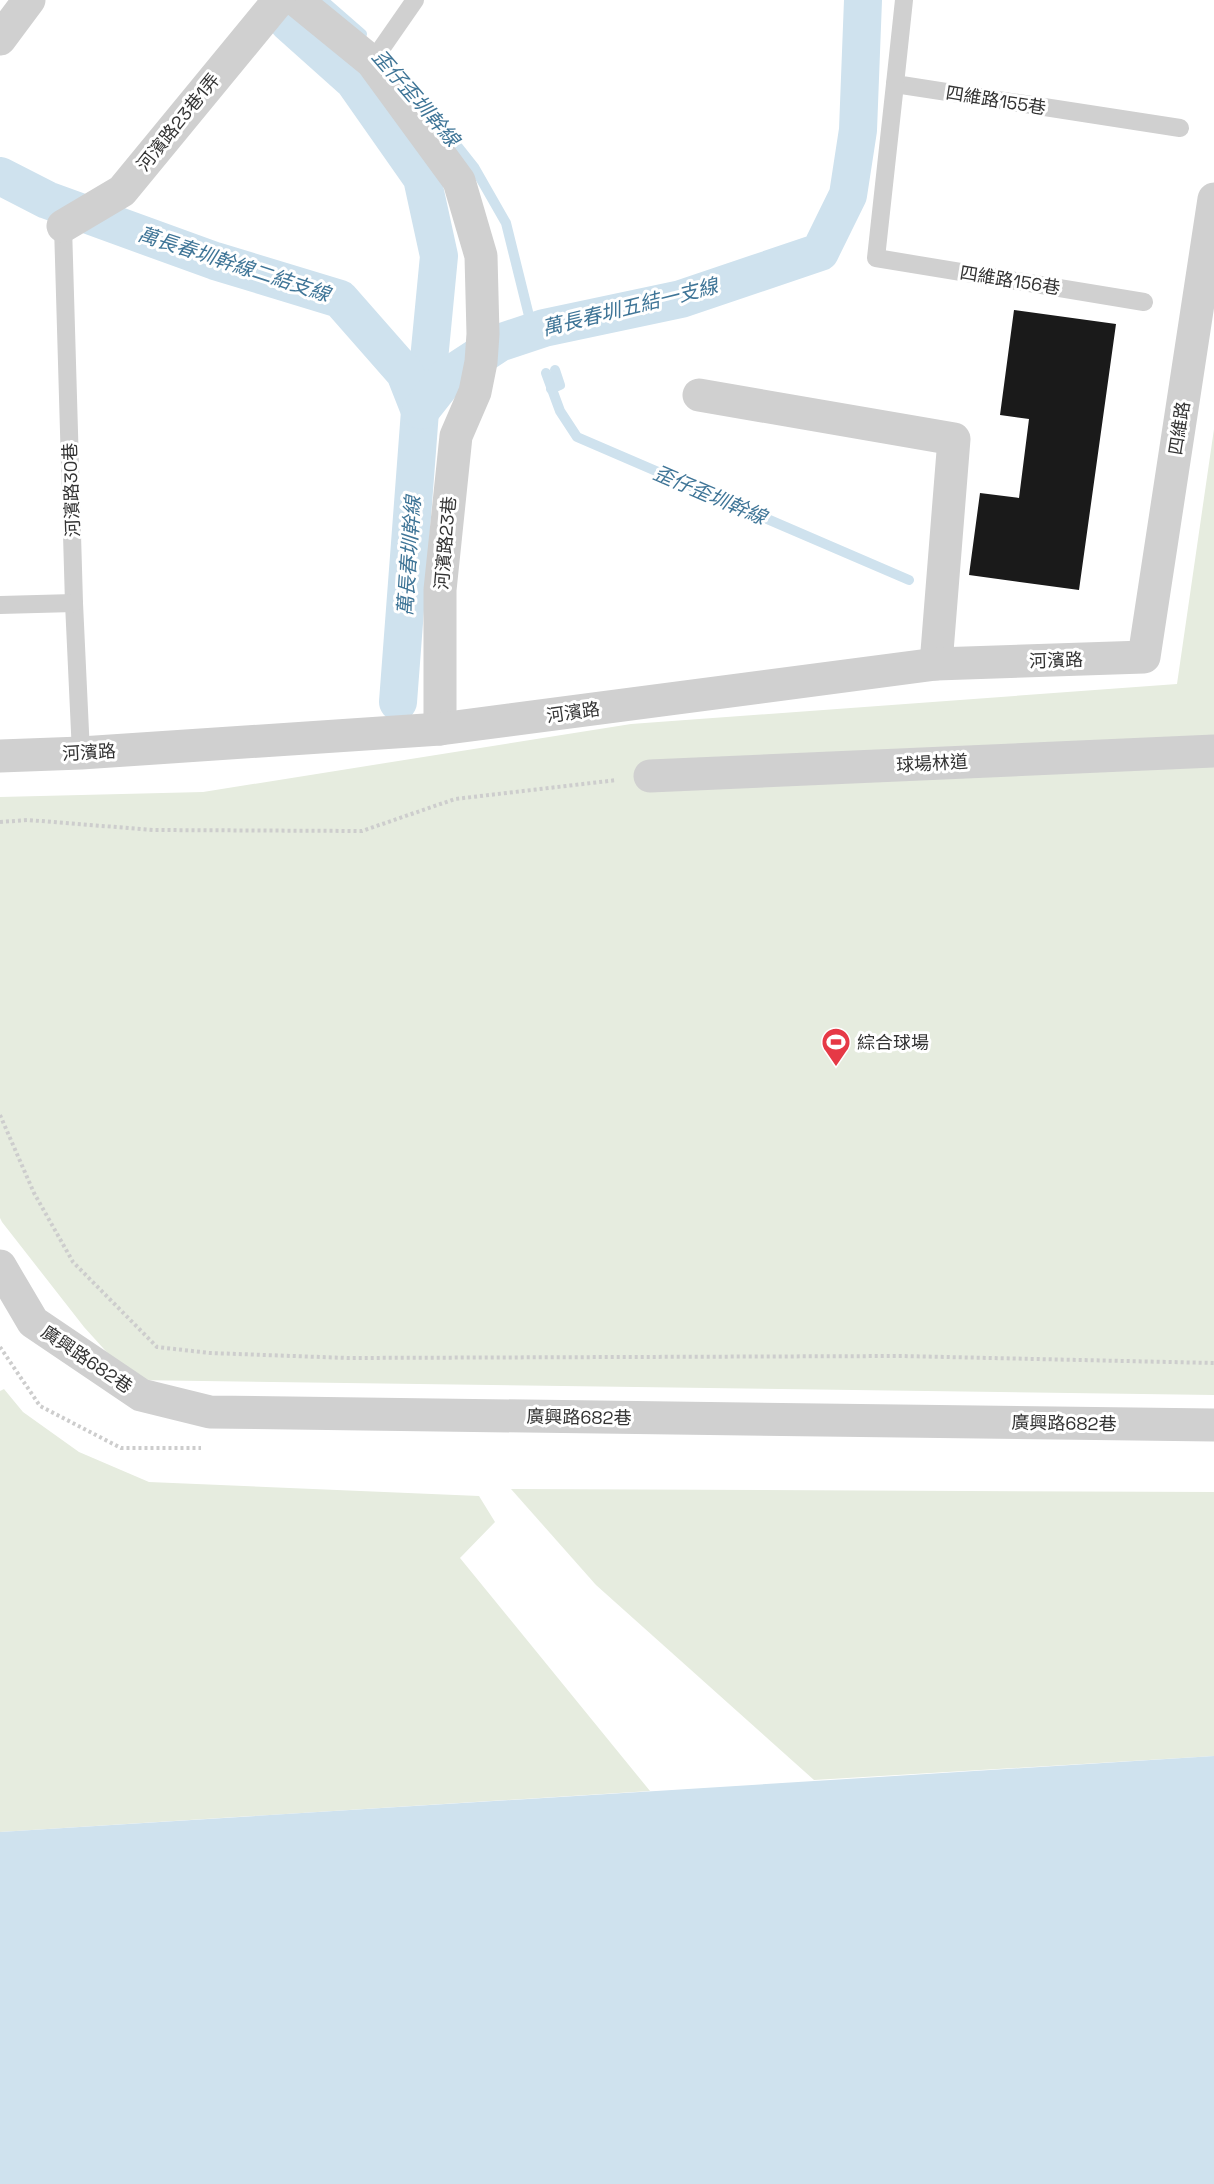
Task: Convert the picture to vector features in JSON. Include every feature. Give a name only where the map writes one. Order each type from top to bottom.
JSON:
[{"type":"street","points":[[0,39],[29,0]]},
{"type":"street","name":"河濱路23巷1弄","points":[[63,226],[122,191],[279,0]]},
{"type":"street","name":"河濱路23巷","points":[[296,0],[372,62],[459,181],[481,255],[482,348],[475,392],[456,436],[440,590],[440,729]]},
{"type":"street","name":"四維路","points":[[1144,657],[1214,199]]},
{"type":"street","points":[[699,395],[954,439],[936,664]]},
{"type":"street","name":"河濱路","points":[[0,756],[81,753],[440,729],[936,664],[1144,657]]},
{"type":"street","name":"球場林道","points":[[650,776],[1214,751]]},
{"type":"street","name":"廣興路682巷","points":[[0,1266],[33,1322],[141,1395],[210,1412],[1214,1425]]},
{"type":"lane","points":[[372,62],[415,0]]},
{"type":"lane","points":[[895,84],[904,0]]},
{"type":"lane","name":"四維路155巷","points":[[895,84],[1180,128]]},
{"type":"lane","name":"四維路156巷","points":[[895,84],[876,258],[1144,302]]},
{"type":"lane","name":"河濱路30巷","points":[[63,226],[74,603],[81,753]]},
{"type":"lane","points":[[0,605],[74,603]]},
{"type":"path","points":[[0,822],[28,820],[153,830],[362,831],[455,799],[650,776]]},
{"type":"path","points":[[0,1115],[34,1193],[73,1262],[157,1347],[210,1353],[348,1358],[902,1356],[1214,1363]]},
{"type":"shaded area","points":[[1214,429],[1214,1395],[132,1380],[84,1327],[2,1222],[0,1218],[0,797],[203,792],[631,724],[1177,684]]},
{"type":"shaded area","points":[[4,1389],[23,1412],[79,1452],[149,1482],[479,1496],[495,1522],[460,1558],[650,1791],[0,1832],[0,1391]]},
{"type":"shaded area","points":[[511,1489],[1214,1492],[1214,1756],[814,1780],[596,1585]]},
{"type":"water","points":[[1214,1756],[1214,2184],[0,2184],[0,1832]]},
{"type":"building","points":[[1014,310],[1116,324],[1079,590],[969,575],[980,493],[1019,498],[1029,419],[1000,415]]},
{"type":"waterway","name":"歪仔歪圳幹線","points":[[323,0],[362,34]]},
{"type":"waterway","name":"萬長春圳五結一支線","points":[[421,410],[447,377],[499,343],[544,328],[681,299],[820,252],[848,195],[858,130],[863,0]]},
{"type":"waterway","name":"萬長春圳幹線","points":[[288,22],[354,81],[422,178],[439,256],[428,370],[420,411],[398,702]]},
{"type":"waterway","name":"歪仔歪圳幹線","points":[[402,76],[474,167],[506,223],[536,344]]},
{"type":"waterway","name":"萬長春圳幹線二結支線","points":[[0,176],[47,200],[215,261],[340,299],[405,373],[420,411]]},
{"type":"waterway","points":[[544,328],[547,341]]},
{"type":"waterway","points":[[551,389],[560,385],[555,370]]},
{"type":"waterway","name":"歪仔歪圳幹線","points":[[546,373],[560,411],[577,437],[909,580]]},
{"type":"place","name":"綜合球場","points":[[836,1068]]}]
